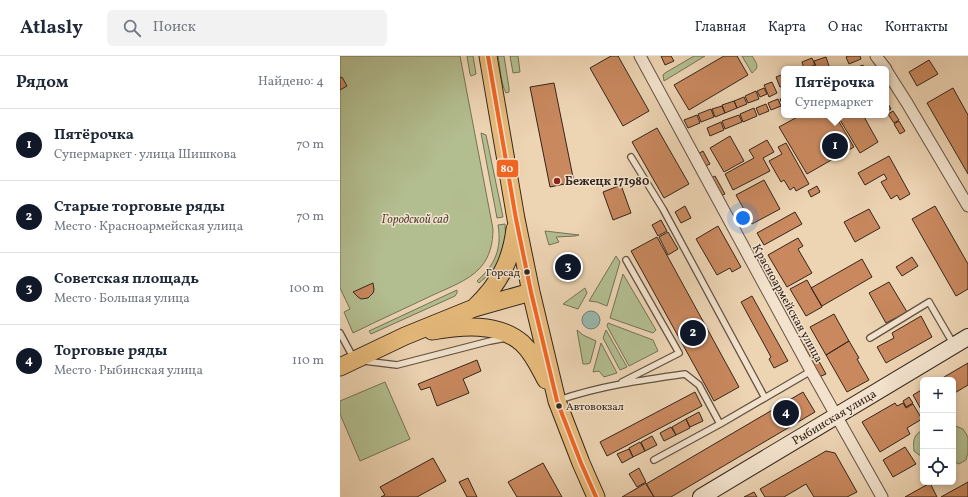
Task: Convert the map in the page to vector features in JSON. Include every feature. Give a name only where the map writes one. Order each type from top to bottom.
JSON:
[{"type":"main road","points":[[488,56],[516,219],[531,292],[557,401],[580,463],[596,497]]},
{"type":"main road","points":[[474,308],[492,290],[508,262],[516,219]]},
{"type":"main road","points":[[347,363],[405,336],[474,308],[531,292]]},
{"type":"main road","points":[[405,336],[435,330],[473,327],[506,333],[515,337],[531,354],[557,401]]},
{"type":"main road","name":"Рыбинская улица","points":[[701,497],[961,341]]},
{"type":"street","name":"Красноармейская улица","points":[[640,56],[811,371],[882,497]]},
{"type":"street","points":[[876,56],[884,66]]},
{"type":"street","points":[[889,74],[968,206]]},
{"type":"lane","points":[[631,157],[663,209],[765,398]]},
{"type":"lane","points":[[617,384],[679,353],[626,260]]},
{"type":"lane","points":[[870,338],[929,302],[961,341]]},
{"type":"lane","points":[[340,332],[347,363],[397,365],[490,341],[515,337]]},
{"type":"lane","points":[[654,460],[720,424],[811,371]]},
{"type":"lane","points":[[557,401],[579,393],[617,384],[685,374],[699,385],[720,424]]},
{"type":"green space","name":"Городской сад","points":[[340,56],[460,56],[493,229],[492,245],[489,255],[480,268],[470,277],[353,333],[344,312],[350,309],[340,288]]},
{"type":"green space","points":[[467,56],[473,56],[476,74],[471,76],[470,74]]},
{"type":"green space","points":[[498,56],[504,56],[509,88],[509,92],[506,93],[502,80]]},
{"type":"green space","points":[[510,56],[518,56],[520,72],[513,73]]},
{"type":"green space","points":[[694,56],[705,56],[664,81],[663,75],[665,73]]},
{"type":"green space","points":[[742,56],[752,56],[757,65],[755,71],[752,73]]},
{"type":"green space","points":[[481,133],[486,135],[503,217],[497,218]]},
{"type":"green space","points":[[505,224],[506,242],[500,260],[493,271],[479,283],[477,281],[493,263],[496,256],[499,242],[498,225]]},
{"type":"green space","points":[[545,231],[579,235],[556,237],[559,242],[549,245]]},
{"type":"green space","points":[[616,256],[620,262],[607,306],[589,301]]},
{"type":"green space","points":[[623,274],[656,330],[653,333],[610,318]]},
{"type":"green space","points":[[585,288],[587,293],[578,309],[563,304]]},
{"type":"green space","points":[[457,290],[455,296],[371,334],[369,331]]},
{"type":"green space","points":[[608,323],[653,340],[658,351],[629,366],[607,326]]},
{"type":"green space","points":[[577,330],[583,335],[596,341],[590,363],[583,364]]},
{"type":"green space","points":[[606,330],[627,367],[620,370],[603,338]]},
{"type":"green space","points":[[601,343],[617,373],[604,377],[599,371],[593,372]]},
{"type":"green space","points":[[385,382],[410,439],[360,461],[340,414],[340,401]]},
{"type":"green space","points":[[956,426],[963,429],[968,437],[968,454],[966,460],[959,464],[956,462]]},
{"type":"green space","points":[[920,432],[920,455],[914,451],[914,441],[917,434]]},
{"type":"water","points":[[587,311],[595,311],[600,316],[598,327],[595,329],[587,329],[582,324],[582,316]]},
{"type":"building","points":[[611,56],[618,56],[649,111],[623,126],[590,68]]},
{"type":"building","points":[[661,56],[671,56],[674,61],[665,65]]},
{"type":"building","points":[[724,56],[737,56],[748,75],[689,110],[674,85]]},
{"type":"building","points":[[860,56],[861,59],[849,64],[846,57]]},
{"type":"building","points":[[826,57],[829,66],[816,66],[814,61]]},
{"type":"building","points":[[812,58],[815,65],[803,66],[802,62]]},
{"type":"building","points":[[929,60],[938,74],[917,86],[909,72]]},
{"type":"building","points":[[781,75],[781,87],[780,87],[776,77]]},
{"type":"building","points":[[342,77],[347,86],[340,90],[340,78]]},
{"type":"building","points":[[772,82],[777,93],[769,97],[764,85]]},
{"type":"building","points":[[554,83],[574,182],[550,187],[530,87]]},
{"type":"building","points":[[764,88],[767,94],[760,97],[757,91]]},
{"type":"building","points":[[953,88],[968,115],[968,174],[927,103]]},
{"type":"building","points":[[756,91],[759,99],[748,103],[745,96]]},
{"type":"building","points":[[744,97],[747,104],[737,108],[734,101]]},
{"type":"building","points":[[778,99],[781,106],[771,110],[768,103]]},
{"type":"building","points":[[734,101],[737,108],[725,113],[722,105]]},
{"type":"building","points":[[766,104],[769,111],[759,115],[756,108]]},
{"type":"building","points":[[722,106],[725,113],[715,117],[712,109]]},
{"type":"building","points":[[754,108],[757,116],[743,122],[740,114]]},
{"type":"building","points":[[711,109],[714,117],[701,122],[698,114]]},
{"type":"building","points":[[893,111],[899,120],[894,123],[889,113]]},
{"type":"building","points":[[697,115],[700,123],[688,128],[684,120]]},
{"type":"building","points":[[739,115],[742,122],[725,129],[722,121]]},
{"type":"building","points":[[796,118],[837,118],[854,147],[807,174],[779,127]]},
{"type":"building","points":[[839,118],[865,118],[878,142],[860,153]]},
{"type":"building","points":[[899,121],[905,131],[900,134],[894,124]]},
{"type":"building","points":[[721,122],[724,130],[710,136],[707,128]]},
{"type":"building","points":[[657,128],[689,184],[664,198],[632,142]]},
{"type":"building","points":[[730,136],[744,161],[724,172],[710,148]]},
{"type":"building","points":[[767,140],[774,152],[763,158],[770,171],[733,190],[725,174],[754,158],[749,150]]},
{"type":"building","points":[[786,143],[809,184],[796,191],[794,187],[790,190],[784,180],[781,182],[769,161],[782,154],[778,147]]},
{"type":"building","points":[[703,151],[710,164],[703,167],[696,155]]},
{"type":"building","points":[[889,156],[910,194],[900,200],[897,195],[891,199],[881,182],[887,179],[884,174],[865,185],[858,173]]},
{"type":"building","points":[[715,176],[725,194],[718,197],[709,179]]},
{"type":"building","points":[[764,180],[780,209],[752,224],[736,195]]},
{"type":"building","points":[[621,185],[631,213],[613,220],[603,192]]},
{"type":"building","points":[[817,186],[820,192],[811,197],[808,191]]},
{"type":"building","points":[[685,206],[691,218],[681,223],[675,212]]},
{"type":"building","points":[[935,206],[968,264],[968,289],[956,296],[912,219]]},
{"type":"building","points":[[869,209],[880,228],[855,242],[844,222]]},
{"type":"building","points":[[795,212],[802,224],[764,245],[757,233]]},
{"type":"building","points":[[661,220],[667,231],[658,236],[652,225]]},
{"type":"building","points":[[718,226],[741,267],[732,272],[730,268],[717,275],[696,239]]},
{"type":"building","points":[[668,232],[678,249],[668,255],[659,237]]},
{"type":"building","points":[[657,237],[739,387],[714,401],[631,251]]},
{"type":"building","points":[[798,238],[803,246],[798,249],[812,273],[787,287],[768,255]]},
{"type":"building","points":[[762,257],[779,289],[773,292],[755,260]]},
{"type":"building","points":[[912,257],[918,266],[902,276],[896,267]]},
{"type":"building","points":[[862,259],[872,277],[822,306],[811,288]]},
{"type":"building","points":[[807,280],[822,307],[806,316],[790,289]]},
{"type":"building","points":[[889,282],[907,312],[886,323],[869,293]]},
{"type":"building","points":[[373,283],[373,293],[368,298],[361,299],[353,292]]},
{"type":"building","points":[[752,296],[788,361],[774,368],[769,359],[771,357],[741,302]]},
{"type":"building","points":[[834,314],[849,341],[826,355],[810,327]]},
{"type":"building","points":[[921,316],[932,337],[886,363],[877,347],[894,338],[892,333]]},
{"type":"building","points":[[849,341],[869,380],[847,392],[826,355]]},
{"type":"building","points":[[808,342],[816,355],[809,359],[802,346]]},
{"type":"building","points":[[816,356],[826,374],[819,377],[809,360]]},
{"type":"building","points":[[477,360],[481,371],[463,379],[469,393],[437,406],[430,387],[421,390],[418,384]]},
{"type":"building","points":[[968,363],[968,385],[956,392],[956,377],[944,377]]},
{"type":"building","points":[[920,391],[920,408],[913,395]]},
{"type":"building","points":[[695,392],[702,406],[607,456],[600,442]]},
{"type":"building","points":[[803,392],[815,412],[671,497],[654,497],[646,484]]},
{"type":"building","points":[[909,397],[913,403],[906,407],[903,401]]},
{"type":"building","points":[[895,403],[897,406],[903,403],[906,408],[913,404],[920,416],[920,420],[907,428],[910,434],[880,452],[862,422]]},
{"type":"building","points":[[699,412],[703,421],[690,427],[686,419]]},
{"type":"building","points":[[686,419],[690,428],[676,435],[672,427]]},
{"type":"building","points":[[671,427],[676,435],[664,441],[660,433]]},
{"type":"building","points":[[652,436],[657,445],[645,451],[641,442]]},
{"type":"building","points":[[640,442],[645,451],[633,457],[629,448]]},
{"type":"building","points":[[905,447],[916,464],[893,477],[883,460]]},
{"type":"building","points":[[629,449],[633,457],[622,463],[617,454]]},
{"type":"building","points":[[826,451],[835,453],[857,492],[847,497],[814,497],[806,484],[784,497],[765,497],[760,489]]},
{"type":"building","points":[[433,458],[446,481],[417,497],[381,497],[385,495],[380,487]]},
{"type":"building","points":[[543,463],[562,497],[517,497],[508,482]]},
{"type":"building","points":[[639,468],[646,482],[637,487],[629,474]]},
{"type":"building","points":[[468,478],[477,497],[467,497],[459,482]]},
{"type":"building","points":[[968,482],[968,497],[941,497]]},
{"type":"building","points":[[646,483],[654,497],[622,497]]},
{"type":"building","points":[[926,485],[931,485],[937,497],[905,497]]},
{"type":"building","points":[[754,492],[757,497],[744,497]]},
{"type":"transit line","name":"80","points":[[488,56],[516,219],[531,292],[557,401],[596,497]]},
{"type":"place","name":"Пятёрочка","points":[[835,146]]},
{"type":"place","name":"Бежецк 171980","points":[[557,181]]},
{"type":"place","name":"Советская площадь","points":[[568,267]]},
{"type":"place","name":"Горсад","points":[[527,272]]},
{"type":"place","name":"Старые торговые ряды","points":[[693,333]]},
{"type":"place","name":"Автовокзал","points":[[559,406]]},
{"type":"place","name":"Торговые ряды","points":[[786,413]]}]
